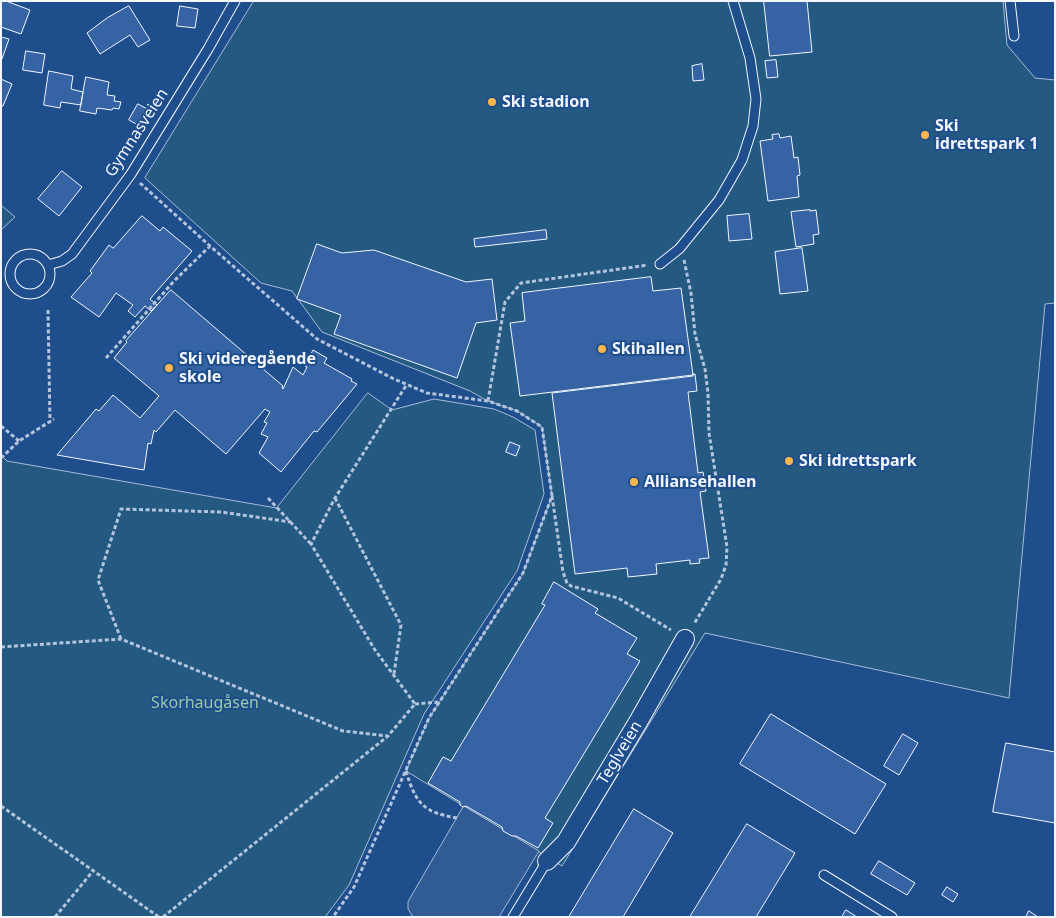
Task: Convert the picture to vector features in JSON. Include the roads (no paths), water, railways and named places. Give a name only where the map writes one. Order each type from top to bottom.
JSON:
[{"type":"street","name":"Teglveien","points":[[547,860],[566,842],[638,722],[684,639]]},
{"type":"lane","name":"Gymnasveien","points":[[48,265],[62,261],[72,254],[131,174],[208,49],[235,1]]},
{"type":"lane","points":[[660,264],[679,250],[719,200],[742,160],[753,126],[756,99],[750,58],[733,1]]},
{"type":"lane","points":[[1010,1],[1014,36]]},
{"type":"lane","points":[[35,255],[48,265],[50,274],[48,282],[38,293],[30,294],[15,288],[12,282],[11,269],[13,263],[19,258],[35,255]]},
{"type":"lane","points":[[513,917],[547,860]]},
{"type":"lane","points":[[824,875],[892,917]]},
{"type":"place","name":"Ski stadion","points":[[492,102]]},
{"type":"place","name":"Ski idrettspark 1","points":[[925,135]]},
{"type":"place","name":"Skihallen","points":[[602,349]]},
{"type":"place","name":"Ski videregående skole","points":[[169,368]]},
{"type":"place","name":"Ski idrettspark","points":[[789,461]]},
{"type":"place","name":"Alliansehallen","points":[[634,482]]},
{"type":"park label","name":"Skorhaugåsen","points":[[205,703]]}]
